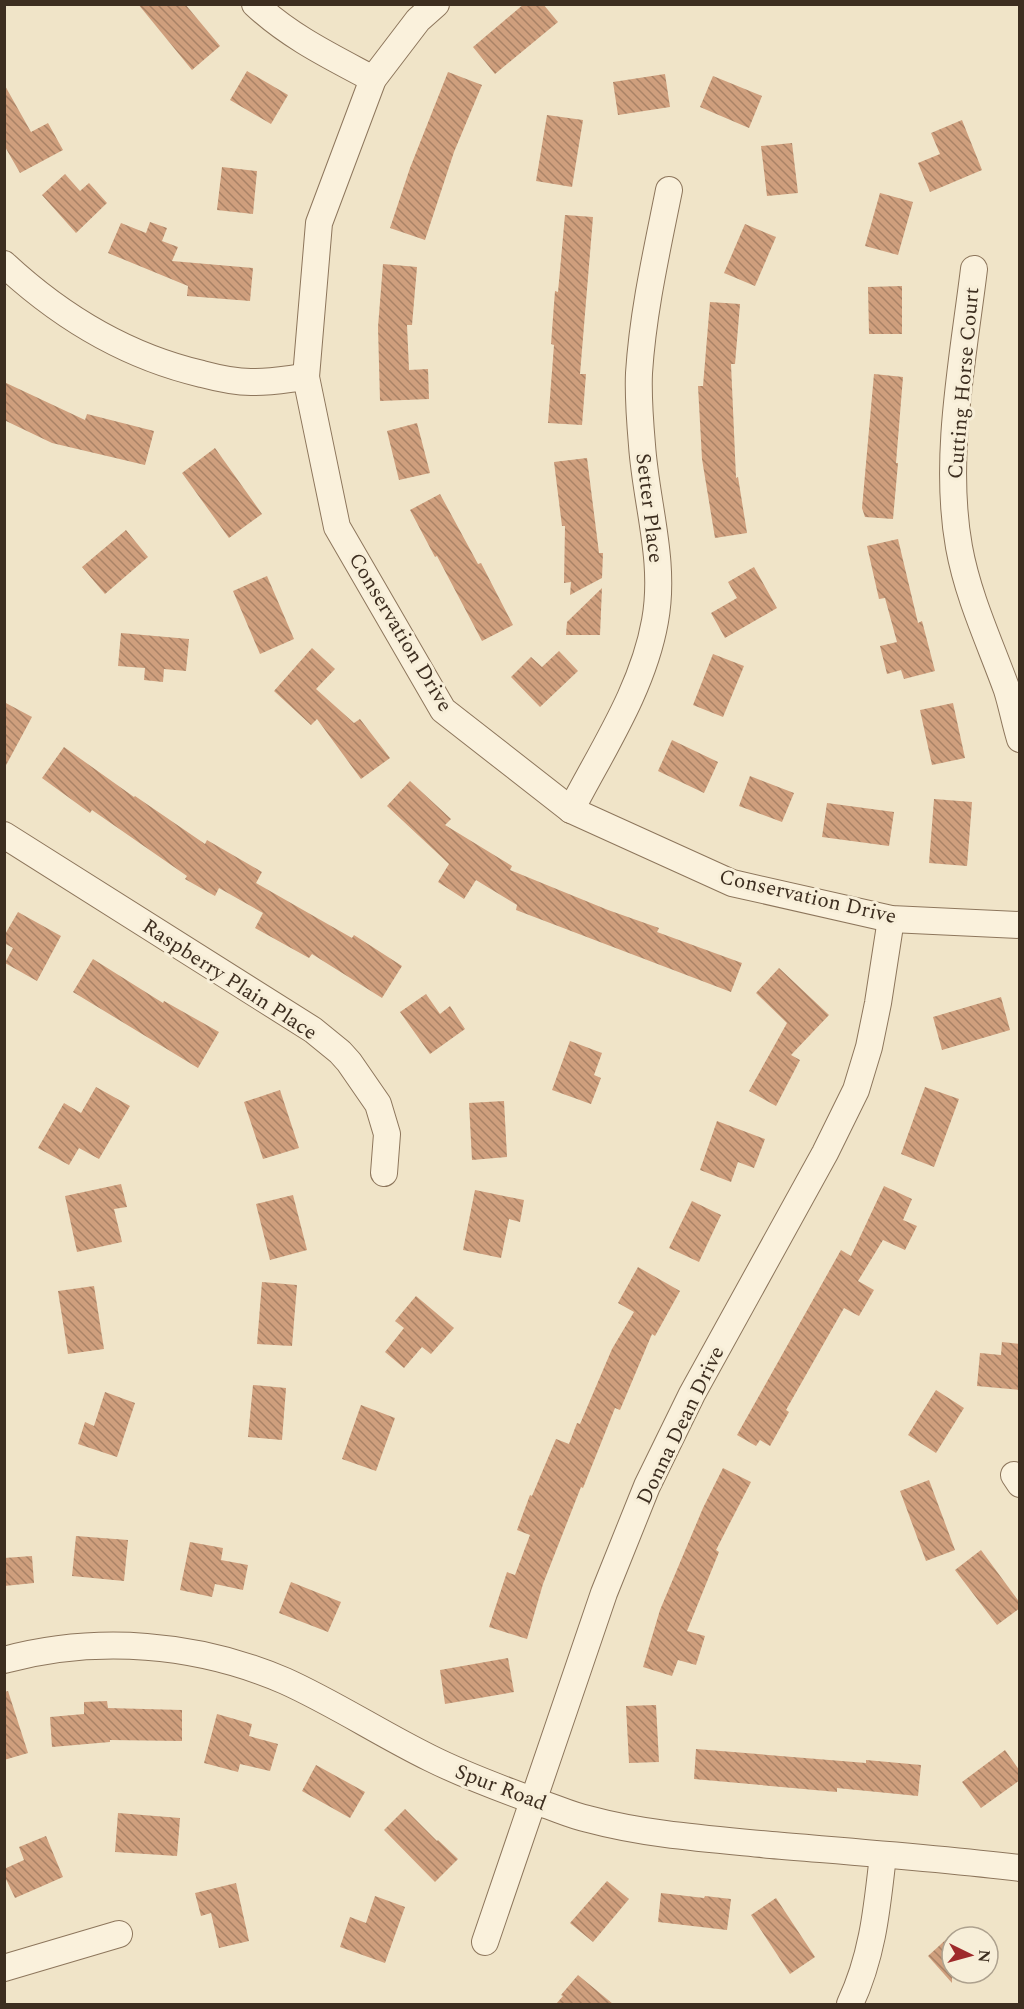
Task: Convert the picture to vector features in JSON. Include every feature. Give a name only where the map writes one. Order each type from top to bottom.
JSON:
[{"type":"street","points":[[255,4],[302,40],[373,79]]},
{"type":"street","name":"Conservation Drive","points":[[436,4],[418,20],[373,79],[319,223],[306,377],[337,527],[443,710],[571,810],[732,883],[891,919],[1020,925]]},
{"type":"street","name":"Setter Place","points":[[571,810],[631,694],[650,646],[656,618],[659,586],[658,559],[642,446],[639,374],[646,306],[669,190]]},
{"type":"street","points":[[4,264],[56,308],[118,345],[151,359],[216,377],[252,383],[306,377]]},
{"type":"street","name":"Cutting Horse Court","points":[[974,269],[955,426],[952,473],[954,508],[959,547],[968,586],[1008,693],[1020,739]]},
{"type":"street","name":"Raspberry Plain Place","points":[[4,835],[313,1030],[340,1052],[378,1104],[387,1134],[384,1173]]},
{"type":"street","name":"Donna Dean Drive","points":[[485,1942],[604,1593],[647,1486],[692,1394],[825,1153],[855,1090],[871,1036],[891,919]]},
{"type":"street","name":"Spur Road","points":[[4,1660],[77,1647],[108,1645],[140,1646],[199,1654],[244,1666],[285,1682],[429,1758],[488,1784],[587,1819],[649,1832],[717,1840],[1020,1868]]},
{"type":"street","points":[[850,2004],[866,1966],[874,1928],[883,1855]]},
{"type":"street","points":[[4,1968],[118,1934]]},
{"type":"building","points":[[138,4],[185,4],[220,46],[192,70]]},
{"type":"building","points":[[524,4],[543,4],[558,22],[495,74],[473,47]]},
{"type":"building","points":[[247,71],[288,95],[271,124],[230,100]]},
{"type":"building","points":[[448,72],[482,85],[454,152],[425,240],[390,228],[410,168]]},
{"type":"building","points":[[665,74],[670,107],[618,115],[613,82]]},
{"type":"building","points":[[713,76],[762,96],[749,128],[700,107]]},
{"type":"building","points":[[4,84],[31,132],[48,123],[63,150],[20,173],[4,145]]},
{"type":"building","points":[[547,115],[583,120],[572,187],[536,181]]},
{"type":"building","points":[[962,120],[982,170],[930,192],[918,163],[940,154],[931,133]]},
{"type":"building","points":[[792,143],[798,193],[767,196],[761,146]]},
{"type":"building","points":[[222,167],[257,171],[253,214],[217,210]]},
{"type":"building","points":[[65,174],[80,191],[89,183],[107,203],[76,233],[42,195]]},
{"type":"building","points":[[880,193],[913,202],[898,255],[865,246]]},
{"type":"building","points":[[565,215],[593,217],[580,374],[586,374],[582,425],[548,423],[554,345],[551,344],[555,291],[558,292]]},
{"type":"building","points":[[150,222],[167,228],[162,241],[178,247],[172,261],[253,268],[250,301],[187,296],[188,286],[108,253],[121,223],[146,233]]},
{"type":"building","points":[[745,224],[776,237],[755,286],[724,273]]},
{"type":"building","points":[[383,264],[417,267],[412,325],[407,325],[409,370],[428,369],[429,399],[380,401],[378,327]]},
{"type":"building","points":[[902,286],[902,334],[869,334],[868,287]]},
{"type":"building","points":[[710,302],[740,304],[735,364],[731,364],[736,478],[738,477],[747,533],[715,538],[702,459],[698,386],[703,386]]},
{"type":"building","points":[[874,374],[903,377],[893,519],[865,517],[862,508]]},
{"type":"building","points":[[4,382],[85,420],[87,414],[154,431],[145,465],[52,443],[4,420]]},
{"type":"building","points":[[417,423],[430,473],[399,480],[387,431]]},
{"type":"building","points":[[215,448],[262,514],[229,538],[182,473]]},
{"type":"building","points":[[587,458],[599,553],[603,553],[602,578],[570,595],[571,582],[564,583],[565,526],[562,526],[554,462]]},
{"type":"building","points":[[440,494],[478,564],[481,563],[513,625],[482,641],[410,510]]},
{"type":"building","points":[[126,530],[148,557],[105,594],[82,567]]},
{"type":"building","points":[[898,539],[918,623],[922,621],[935,671],[904,679],[901,670],[887,674],[880,646],[897,642],[885,598],[879,599],[867,546]]},
{"type":"building","points":[[754,567],[777,608],[725,638],[711,613],[737,598],[728,582]]},
{"type":"building","points":[[267,576],[294,639],[260,654],[233,591]]},
{"type":"building","points":[[602,588],[600,635],[566,635],[567,622]]},
{"type":"building","points":[[121,633],[189,639],[186,671],[164,669],[163,682],[144,680],[145,668],[118,666]]},
{"type":"building","points":[[312,648],[335,669],[316,689],[354,723],[360,719],[390,758],[361,779],[317,719],[311,725],[274,691]]},
{"type":"building","points":[[559,651],[578,671],[540,707],[511,677],[531,657],[542,667]]},
{"type":"building","points":[[713,654],[744,666],[723,717],[693,705]]},
{"type":"building","points":[[4,702],[32,717],[4,769]]},
{"type":"building","points":[[953,703],[965,758],[932,765],[920,710]]},
{"type":"building","points":[[672,740],[718,762],[704,793],[658,771]]},
{"type":"building","points":[[64,747],[205,844],[207,840],[262,872],[256,883],[352,938],[354,935],[402,966],[382,998],[312,954],[309,958],[255,928],[263,913],[219,888],[215,896],[185,879],[187,876],[92,810],[90,813],[42,778]]},
{"type":"building","points":[[750,776],[794,793],[782,822],[739,806]]},
{"type":"building","points":[[410,781],[451,819],[445,825],[512,866],[510,870],[659,928],[657,932],[742,963],[731,992],[516,910],[517,905],[476,880],[464,899],[438,882],[449,864],[387,806]]},
{"type":"building","points":[[934,799],[972,802],[967,866],[929,863]]},
{"type":"building","points":[[827,803],[894,812],[889,846],[822,837]]},
{"type":"building","points":[[18,912],[61,936],[37,981],[5,963],[13,948],[4,943],[4,936]]},
{"type":"building","points":[[93,959],[163,1003],[164,1001],[219,1032],[198,1068],[73,992]]},
{"type":"building","points":[[779,968],[829,1015],[791,1055],[800,1060],[776,1106],[749,1091],[787,1023],[756,993]]},
{"type":"building","points":[[426,994],[440,1014],[450,1006],[465,1029],[430,1054],[400,1012]]},
{"type":"building","points":[[1001,997],[1010,1030],[942,1050],[933,1017]]},
{"type":"building","points":[[570,1041],[602,1053],[594,1075],[601,1078],[591,1104],[552,1090]]},
{"type":"building","points":[[96,1087],[130,1106],[99,1159],[79,1148],[69,1165],[38,1148],[64,1103],[81,1113]]},
{"type":"building","points":[[925,1087],[959,1099],[934,1167],[901,1154]]},
{"type":"building","points":[[280,1090],[299,1148],[263,1159],[244,1102]]},
{"type":"building","points":[[504,1101],[507,1157],[472,1160],[469,1103]]},
{"type":"building","points":[[717,1121],[765,1139],[754,1168],[738,1162],[731,1182],[700,1170]]},
{"type":"building","points":[[121,1184],[127,1207],[114,1209],[122,1242],[77,1252],[65,1196]]},
{"type":"building","points":[[884,1186],[912,1199],[903,1220],[917,1226],[905,1250],[883,1240],[858,1281],[874,1290],[859,1316],[844,1308],[786,1410],[789,1412],[770,1446],[760,1440],[756,1446],[737,1435],[841,1250],[851,1256]]},
{"type":"building","points":[[475,1190],[524,1200],[520,1222],[509,1219],[501,1258],[463,1250]]},
{"type":"building","points":[[293,1195],[307,1250],[270,1260],[256,1204]]},
{"type":"building","points":[[692,1201],[721,1215],[699,1262],[669,1248]]},
{"type":"building","points":[[638,1267],[680,1291],[655,1336],[652,1334],[620,1410],[615,1408],[543,1584],[527,1639],[489,1627],[507,1572],[515,1575],[530,1535],[517,1530],[530,1495],[532,1496],[556,1439],[569,1444],[612,1349],[634,1312],[618,1303]]},
{"type":"building","points":[[262,1282],[297,1285],[292,1346],[257,1344]]},
{"type":"building","points":[[94,1286],[104,1349],[68,1354],[58,1291]]},
{"type":"building","points":[[416,1296],[454,1328],[431,1354],[422,1347],[404,1368],[385,1352],[404,1328],[395,1321]]},
{"type":"building","points":[[1002,1342],[1020,1344],[1020,1390],[977,1386],[980,1353],[1001,1355]]},
{"type":"building","points":[[253,1385],[286,1388],[282,1440],[248,1437]]},
{"type":"building","points":[[936,1390],[964,1408],[936,1453],[908,1435]]},
{"type":"building","points":[[105,1392],[135,1403],[117,1457],[78,1444],[85,1422],[94,1426]]},
{"type":"building","points":[[361,1405],[395,1418],[376,1471],[342,1459]]},
{"type":"building","points":[[723,1468],[751,1482],[716,1550],[719,1552],[687,1631],[705,1636],[696,1665],[678,1660],[672,1676],[643,1667],[660,1610],[703,1508]]},
{"type":"building","points":[[929,1480],[955,1550],[926,1561],[900,1491]]},
{"type":"building","points":[[76,1536],[128,1540],[124,1581],[72,1576]]},
{"type":"building","points":[[190,1542],[223,1548],[221,1560],[248,1565],[243,1590],[215,1584],[212,1597],[180,1590]]},
{"type":"building","points":[[981,1550],[1020,1603],[1020,1608],[997,1625],[955,1570]]},
{"type":"building","points":[[32,1556],[34,1583],[4,1586],[4,1558]]},
{"type":"building","points":[[291,1582],[341,1602],[328,1632],[279,1613]]},
{"type":"building","points":[[508,1658],[514,1692],[445,1704],[440,1670]]},
{"type":"building","points":[[8,1691],[28,1753],[4,1760],[4,1692]]},
{"type":"building","points":[[107,1701],[108,1708],[182,1710],[182,1741],[110,1740],[110,1742],[52,1747],[50,1717],[84,1714],[84,1702]]},
{"type":"building","points":[[656,1705],[659,1762],[629,1763],[626,1706]]},
{"type":"building","points":[[217,1714],[252,1724],[249,1736],[278,1744],[270,1771],[240,1764],[238,1772],[204,1763]]},
{"type":"building","points":[[696,1749],[866,1763],[866,1760],[921,1765],[918,1796],[837,1788],[837,1792],[694,1779]]},
{"type":"building","points":[[1005,1750],[1020,1771],[1020,1780],[981,1808],[962,1782]]},
{"type":"building","points":[[316,1765],[365,1792],[350,1818],[302,1791]]},
{"type":"building","points":[[405,1809],[458,1859],[435,1882],[384,1830]]},
{"type":"building","points":[[118,1813],[180,1818],[177,1856],[115,1852]]},
{"type":"building","points":[[46,1836],[63,1877],[15,1898],[4,1875],[4,1869],[24,1860],[19,1847]]},
{"type":"building","points":[[607,1881],[629,1899],[593,1942],[570,1923]]},
{"type":"building","points":[[236,1883],[249,1941],[219,1948],[211,1913],[201,1916],[195,1893]]},
{"type":"building","points":[[661,1893],[731,1899],[727,1930],[658,1922]]},
{"type":"building","points":[[375,1896],[405,1907],[385,1963],[340,1947],[350,1917],[366,1923]]},
{"type":"building","points":[[776,1898],[815,1957],[790,1974],[751,1915]]},
{"type":"building","points":[[940,1945],[940,1970],[928,1956]]},
{"type":"building","points":[[578,1975],[613,2004],[556,2004]]}]
